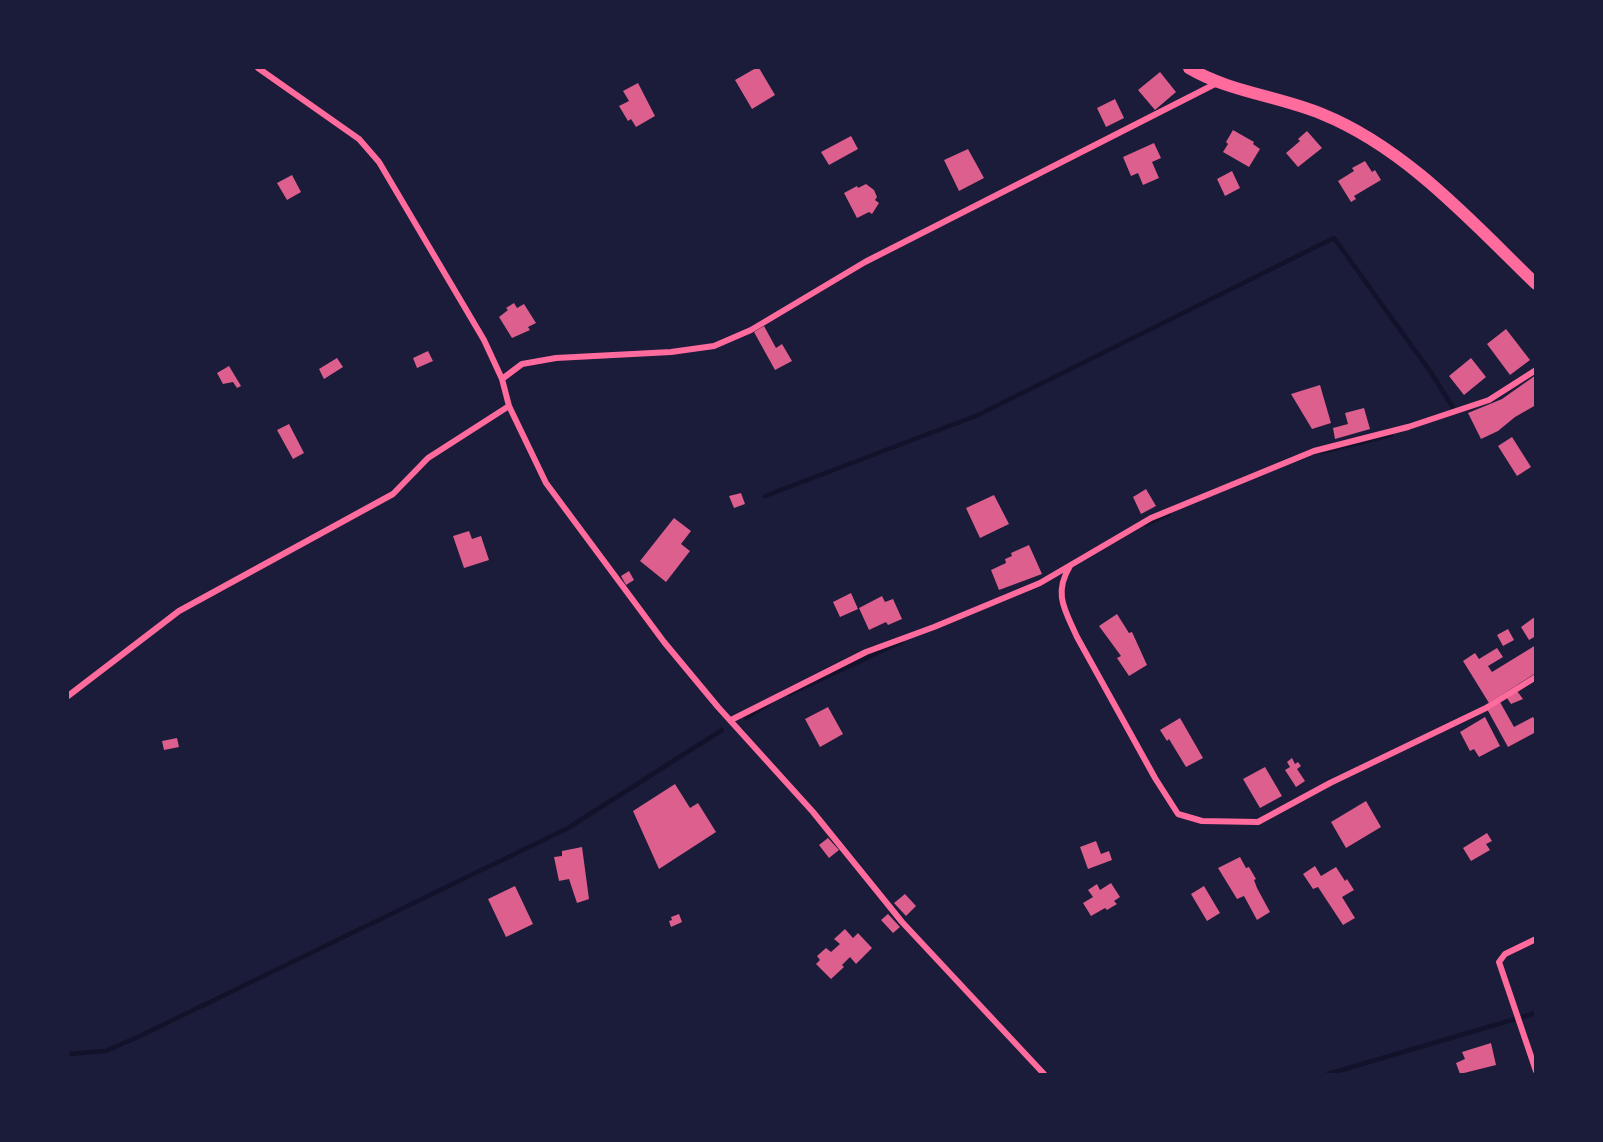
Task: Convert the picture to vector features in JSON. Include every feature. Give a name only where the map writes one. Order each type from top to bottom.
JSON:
[{"type":"main road","points":[[1189,68],[1221,81],[1322,114],[1367,137],[1416,172],[1452,203],[1536,284]]},
{"type":"street","points":[[258,68],[358,139],[379,162],[484,340],[502,379],[509,406],[546,483],[664,642],[718,707],[813,812],[903,922],[1044,1074]]},
{"type":"street","points":[[502,379],[522,364],[556,358],[671,352],[714,346],[751,330],[865,261],[1221,81]]},
{"type":"street","points":[[731,720],[851,659],[1040,583],[1151,518],[1314,451],[1408,427],[1489,400],[1536,370]]},
{"type":"street","points":[[68,696],[179,611],[393,494],[428,458],[509,406]]},
{"type":"street","points":[[1071,564],[1062,579],[1060,590],[1067,616],[1077,637],[1155,778],[1178,814],[1202,821],[1258,822],[1330,783],[1486,708],[1536,677]]},
{"type":"street","points":[[1536,939],[1504,954],[1499,962],[1536,1071]]},
{"type":"building","points":[[759,68],[775,95],[752,109],[735,80]]},
{"type":"building","points":[[1160,72],[1176,92],[1155,110],[1138,90]]},
{"type":"building","points":[[638,83],[655,116],[636,127],[631,119],[628,121],[619,106],[629,101],[623,91]]},
{"type":"building","points":[[1115,99],[1124,118],[1106,127],[1097,108]]},
{"type":"building","points":[[1233,130],[1254,142],[1253,144],[1260,149],[1249,167],[1223,152]]},
{"type":"building","points":[[1307,131],[1322,148],[1298,167],[1286,153],[1300,141],[1298,139]]},
{"type":"building","points":[[851,136],[858,149],[829,165],[821,152]]},
{"type":"building","points":[[1154,143],[1161,158],[1152,162],[1159,178],[1143,185],[1138,173],[1131,176],[1123,157]]},
{"type":"building","points":[[968,149],[984,178],[959,191],[944,160]]},
{"type":"building","points":[[1365,161],[1372,172],[1375,170],[1381,180],[1354,196],[1356,199],[1351,202],[1338,181],[1354,171],[1352,168]]},
{"type":"building","points":[[1232,171],[1240,188],[1225,196],[1217,179]]},
{"type":"building","points":[[292,175],[301,192],[287,200],[277,183]]},
{"type":"building","points":[[866,184],[874,190],[877,197],[875,200],[879,203],[872,214],[869,212],[857,218],[844,193]]},
{"type":"building","points":[[514,303],[517,308],[524,304],[536,323],[528,327],[530,330],[512,338],[499,317],[508,310],[506,308]]},
{"type":"building","points":[[764,326],[776,348],[782,344],[792,361],[775,370],[754,332]]},
{"type":"building","points":[[1506,329],[1530,360],[1510,375],[1487,344]]},
{"type":"building","points":[[428,351],[433,361],[417,368],[413,358]]},
{"type":"building","points":[[337,358],[343,367],[324,379],[319,369]]},
{"type":"building","points":[[1471,358],[1486,377],[1464,395],[1449,376]]},
{"type":"building","points":[[229,366],[241,386],[237,388],[233,382],[223,384],[217,373]]},
{"type":"building","points":[[1536,375],[1536,405],[1515,417],[1498,431],[1481,439],[1468,413],[1502,399]]},
{"type":"building","points":[[1320,385],[1331,423],[1312,429],[1291,394]]},
{"type":"building","points":[[1364,408],[1370,429],[1335,439],[1333,428],[1348,424],[1345,413]]},
{"type":"building","points":[[289,424],[304,453],[293,459],[277,430]]},
{"type":"building","points":[[1512,437],[1531,467],[1517,476],[1498,446]]},
{"type":"building","points":[[1146,489],[1156,506],[1141,514],[1133,497]]},
{"type":"building","points":[[741,493],[745,504],[734,508],[729,496]]},
{"type":"building","points":[[994,495],[1009,524],[980,538],[966,508]]},
{"type":"building","points":[[674,518],[691,531],[681,544],[690,551],[666,582],[640,561]]},
{"type":"building","points":[[469,531],[472,539],[481,536],[489,560],[464,568],[453,536]]},
{"type":"building","points":[[1029,545],[1042,574],[999,590],[991,570],[1006,563],[1005,559],[1012,556],[1011,553]]},
{"type":"building","points":[[629,571],[634,580],[626,585],[621,576]]},
{"type":"building","points":[[851,593],[858,609],[840,617],[833,602]]},
{"type":"building","points":[[882,596],[885,602],[893,599],[902,619],[888,625],[886,622],[869,630],[859,608]]},
{"type":"building","points":[[1117,614],[1129,633],[1132,632],[1147,665],[1129,676],[1117,658],[1121,656],[1099,626]]},
{"type":"building","points":[[1536,616],[1536,636],[1529,640],[1521,627]]},
{"type":"building","points":[[1508,629],[1514,640],[1503,646],[1497,635]]},
{"type":"building","points":[[1536,645],[1536,673],[1489,703],[1463,661],[1475,653],[1479,659],[1497,648],[1503,657],[1488,666],[1492,672]]},
{"type":"building","points":[[1517,691],[1523,699],[1511,704],[1507,698]]},
{"type":"building","points":[[1500,702],[1514,727],[1533,717],[1536,722],[1536,732],[1508,747],[1487,709]]},
{"type":"building","points":[[828,707],[843,734],[820,747],[805,719]]},
{"type":"building","points":[[1485,717],[1500,746],[1479,757],[1474,749],[1470,751],[1460,732]]},
{"type":"building","points":[[1180,718],[1203,758],[1186,767],[1169,739],[1167,741],[1160,730]]},
{"type":"building","points":[[177,738],[179,747],[164,750],[162,741]]},
{"type":"building","points":[[1292,758],[1295,764],[1298,762],[1301,766],[1297,769],[1305,781],[1296,787],[1285,770],[1290,767],[1287,762]]},
{"type":"building","points":[[1265,767],[1282,796],[1260,808],[1243,779]]},
{"type":"building","points":[[675,784],[690,808],[698,803],[716,832],[659,869],[633,811]]},
{"type":"building","points":[[1366,801],[1381,827],[1346,848],[1331,822]]},
{"type":"building","points":[[1487,833],[1492,841],[1486,844],[1490,850],[1471,861],[1463,848]]},
{"type":"building","points":[[828,838],[839,850],[829,858],[819,845]]},
{"type":"building","points":[[1096,841],[1101,854],[1109,851],[1112,860],[1088,869],[1080,847]]},
{"type":"building","points":[[582,847],[589,899],[577,903],[569,879],[559,881],[554,857],[562,856],[562,851]]},
{"type":"building","points":[[1240,857],[1256,879],[1254,880],[1257,888],[1270,912],[1257,920],[1244,896],[1237,899],[1218,868]]},
{"type":"building","points":[[1315,866],[1321,876],[1336,867],[1345,881],[1347,879],[1354,890],[1342,897],[1355,918],[1343,925],[1318,887],[1313,889],[1303,874]]},
{"type":"building","points":[[1111,883],[1120,897],[1114,901],[1117,904],[1091,916],[1083,903],[1093,897],[1088,890],[1097,884],[1100,890]]},
{"type":"building","points":[[515,886],[533,924],[506,937],[488,899]]},
{"type":"building","points":[[1204,886],[1220,913],[1207,921],[1191,894]]},
{"type":"building","points":[[905,894],[916,906],[906,916],[894,903]]},
{"type":"building","points":[[679,914],[682,922],[671,927],[669,921],[672,920],[671,917]]},
{"type":"building","points":[[888,914],[900,927],[893,933],[881,920]]},
{"type":"building","points":[[845,929],[853,938],[858,933],[872,948],[856,964],[850,957],[842,965],[844,967],[831,979],[816,964],[820,960],[817,956],[826,948],[831,952],[840,944],[834,939]]},
{"type":"building","points":[[1491,1043],[1496,1065],[1460,1074],[1456,1063],[1465,1059],[1462,1052]]},
{"type":"waterway","points":[[765,496],[978,415],[1334,238],[1432,374],[1455,411]]},
{"type":"waterway","points":[[1321,452],[1391,435]]},
{"type":"waterway","points":[[1146,524],[1169,514]]},
{"type":"waterway","points":[[789,694],[901,642]]},
{"type":"waterway","points":[[746,718],[768,704]]},
{"type":"waterway","points":[[68,1054],[106,1051],[140,1036],[568,828],[722,730]]},
{"type":"waterway","points":[[1328,1074],[1536,1013]]}]
